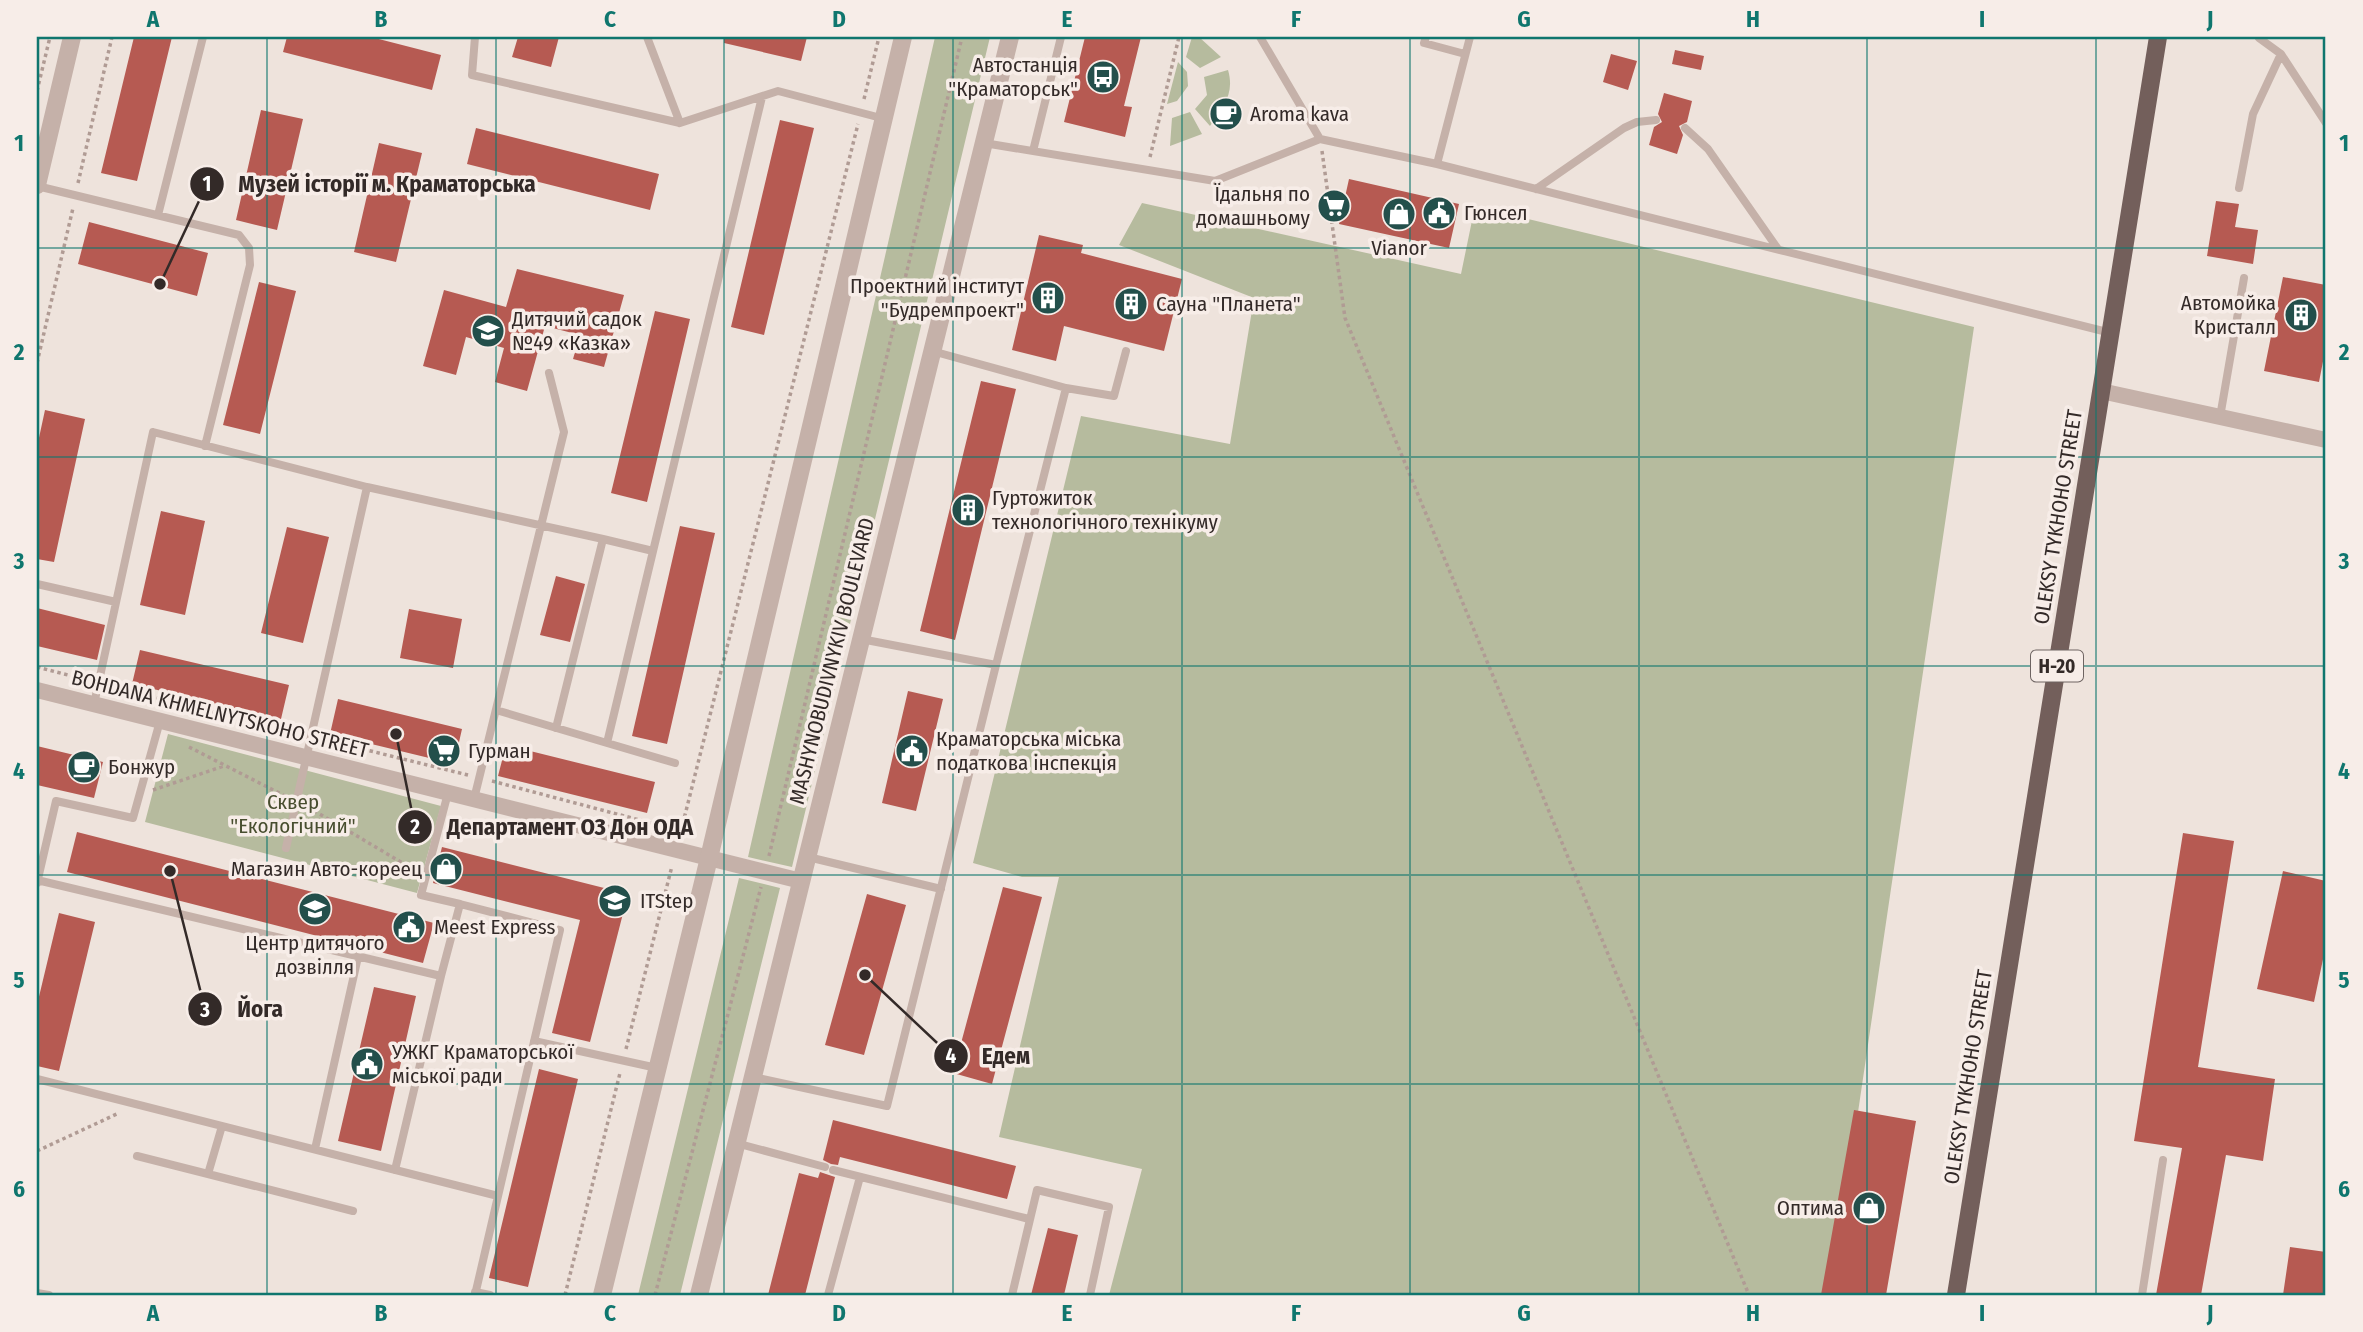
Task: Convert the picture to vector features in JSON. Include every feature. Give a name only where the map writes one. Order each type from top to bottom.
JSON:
[{"type":"main road","name":"OLEKSY TYKHOHO STREET","points":[[1956,1295],[2158,37]]},
{"type":"street","points":[[37,185],[41,150],[72,37]]},
{"type":"street","points":[[601,1295],[709,858],[903,37]]},
{"type":"street","name":"MASHYNOBUDIVNYKIV BOULEVARD","points":[[699,1295],[1010,37]]},
{"type":"street","points":[[2101,391],[2326,440]]},
{"type":"street","name":"BOHDANA KHMELNYTSKOHO STREET","points":[[37,690],[801,881]]},
{"type":"lane","points":[[158,215],[203,37]]},
{"type":"lane","points":[[475,37],[472,75],[680,124],[778,91],[885,119]]},
{"type":"lane","points":[[647,37],[680,124]]},
{"type":"lane","points":[[1034,151],[1061,37]]},
{"type":"lane","points":[[1260,37],[1320,139]]},
{"type":"lane","points":[[1426,37],[1424,44],[1465,54]]},
{"type":"lane","points":[[1437,164],[1470,37]]},
{"type":"lane","points":[[2259,37],[2281,54],[2326,124]]},
{"type":"lane","points":[[2239,188],[2253,114],[2281,54]]},
{"type":"lane","points":[[607,743],[762,97]]},
{"type":"lane","points":[[1536,189],[1624,128],[1656,120]]},
{"type":"lane","points":[[1685,128],[1708,149],[1778,249]]},
{"type":"lane","points":[[984,143],[1214,181],[1320,139],[1437,164],[2111,333]]},
{"type":"lane","points":[[37,185],[239,235],[249,248],[250,265],[205,446]]},
{"type":"lane","points":[[2220,417],[2244,278]]},
{"type":"lane","points":[[932,351],[1066,388],[1114,396],[1126,351]]},
{"type":"lane","points":[[474,799],[564,432],[549,373]]},
{"type":"lane","points":[[753,1077],[887,1106],[1066,388]]},
{"type":"lane","points":[[93,704],[153,432],[368,487],[542,523],[653,551]]},
{"type":"lane","points":[[286,848],[368,487]]},
{"type":"lane","points":[[556,728],[603,539]]},
{"type":"lane","points":[[37,584],[116,602]]},
{"type":"lane","points":[[861,639],[996,665]]},
{"type":"lane","points":[[496,710],[675,763]]},
{"type":"lane","points":[[160,721],[133,818],[56,801],[37,881],[441,976]]},
{"type":"lane","points":[[448,793],[421,895],[560,930],[475,1294],[490,1295]]},
{"type":"lane","points":[[807,857],[942,889]]},
{"type":"lane","points":[[395,1170],[460,904]]},
{"type":"lane","points":[[315,1149],[358,957]]},
{"type":"lane","points":[[534,1041],[657,1068]]},
{"type":"lane","points":[[37,1079],[498,1196]]},
{"type":"lane","points":[[208,1174],[222,1126]]},
{"type":"lane","points":[[737,1143],[1029,1219]]},
{"type":"lane","points":[[137,1156],[353,1211]]},
{"type":"lane","points":[[2142,1295],[2163,1160]]},
{"type":"lane","points":[[828,1295],[860,1177]]},
{"type":"lane","points":[[1012,1295],[1037,1190],[1110,1207],[1090,1295]]},
{"type":"lane","points":[[37,1293],[49,1295]]},
{"type":"path","points":[[37,91],[50,37]]},
{"type":"path","points":[[654,1295],[765,872],[962,37]]},
{"type":"path","points":[[1146,169],[1179,37]]},
{"type":"path","points":[[1320,139],[1345,318],[1749,1295]]},
{"type":"path","points":[[184,744],[297,802],[426,878]]},
{"type":"path","points":[[139,795],[224,766]]},
{"type":"path","points":[[565,1295],[673,864]]},
{"type":"path","points":[[37,1151],[137,1104]]},
{"type":"green space","points":[[935,37],[990,37],[792,867],[748,857]]},
{"type":"green space","points":[[1192,37],[1199,37],[1221,57],[1200,68],[1186,57]]},
{"type":"green space","points":[[1178,62],[1187,72],[1188,86],[1177,101],[1167,104]]},
{"type":"green space","points":[[1228,70],[1229,93],[1210,126],[1195,109],[1207,95],[1204,77]]},
{"type":"green space","points":[[1190,112],[1202,134],[1170,146],[1172,118]]},
{"type":"green space","points":[[1142,203],[1461,274],[1475,206],[1974,327],[1831,1295],[1109,1295],[1142,1169],[999,1137],[1059,877],[1022,877],[973,863],[1081,416],[1230,444],[1254,298],[1119,245]]},
{"type":"green space","name":"Сквер \"Екологічний\"","points":[[168,734],[441,806],[417,893],[145,822]]},
{"type":"green space","points":[[739,878],[780,888],[680,1295],[638,1295]]},
{"type":"building","points":[[134,37],[172,37],[137,181],[101,173]]},
{"type":"building","points":[[287,37],[371,37],[441,55],[432,90],[283,52]]},
{"type":"building","points":[[518,37],[559,37],[551,67],[512,57]]},
{"type":"building","points":[[724,37],[807,37],[801,61],[724,43]]},
{"type":"building","name":"Автостанція \"Краматорськ\"","points":[[1085,37],[1141,37],[1124,106],[1132,107],[1125,137],[1064,122]]},
{"type":"building","points":[[1675,50],[1704,56],[1701,70],[1672,64]]},
{"type":"building","points":[[1611,54],[1637,61],[1628,90],[1603,82]]},
{"type":"building","points":[[1664,93],[1692,101],[1687,122],[1679,126],[1683,135],[1677,154],[1649,145],[1654,127],[1662,122],[1658,114]]},
{"type":"building","points":[[261,110],[303,119],[277,230],[236,220]]},
{"type":"building","points":[[780,120],[814,128],[764,335],[731,327]]},
{"type":"building","points":[[476,128],[659,174],[650,210],[467,164]]},
{"type":"building","points":[[379,143],[422,153],[396,262],[354,252]]},
{"type":"building","name":"Vianor","points":[[1349,179],[1459,204],[1449,248],[1339,224]]},
{"type":"building","points":[[2216,201],[2239,204],[2235,227],[2258,230],[2253,264],[2207,256]]},
{"type":"building","points":[[89,222],[208,253],[197,296],[78,264]]},
{"type":"building","points":[[1039,235],[1083,245],[1081,253],[1182,279],[1164,351],[1064,326],[1056,361],[1012,350]]},
{"type":"building","name":"Дитячий садок №49 «Казка»","points":[[517,269],[624,295],[604,367],[573,359],[580,335],[545,326],[527,391],[495,382],[504,348],[466,337],[456,375],[423,366],[444,290],[506,307]]},
{"type":"building","name":"Автомойка Кристалл","points":[[2283,277],[2326,285],[2326,346],[2319,382],[2264,371]]},
{"type":"building","points":[[259,282],[296,291],[260,434],[223,425]]},
{"type":"building","points":[[655,311],[690,319],[647,502],[611,493]]},
{"type":"building","name":"Гуртожиток технологічного технікуму","points":[[981,381],[1016,389],[955,640],[920,631]]},
{"type":"building","points":[[45,410],[85,419],[54,562],[37,559],[37,447]]},
{"type":"building","points":[[161,511],[205,521],[185,615],[140,605]]},
{"type":"building","points":[[680,526],[715,533],[667,744],[632,736]]},
{"type":"building","points":[[287,527],[329,537],[303,643],[261,633]]},
{"type":"building","points":[[556,576],[585,584],[570,642],[540,635]]},
{"type":"building","points":[[37,608],[105,625],[97,660],[37,646]]},
{"type":"building","points":[[409,609],[462,619],[453,668],[400,658]]},
{"type":"building","points":[[140,650],[289,685],[281,719],[132,684]]},
{"type":"building","name":"Краматорська міська податкова інспекція","points":[[908,691],[943,699],[916,811],[882,803]]},
{"type":"building","points":[[338,699],[462,729],[454,764],[330,734]]},
{"type":"building","points":[[506,745],[655,782],[647,813],[498,776]]},
{"type":"building","points":[[37,746],[103,762],[94,798],[37,785]]},
{"type":"building","points":[[77,832],[434,923],[423,963],[67,872]]},
{"type":"building","points":[[2183,833],[2234,841],[2198,1067],[2275,1079],[2263,1161],[2226,1155],[2201,1295],[2156,1295],[2182,1148],[2134,1141]]},
{"type":"building","points":[[442,847],[628,894],[590,1042],[552,1033],[580,920],[433,883]]},
{"type":"building","points":[[2283,871],[2326,881],[2326,945],[2314,1002],[2257,989]]},
{"type":"building","points":[[1003,887],[1042,897],[992,1084],[953,1073]]},
{"type":"building","points":[[867,894],[906,905],[864,1055],[825,1045]]},
{"type":"building","points":[[59,913],[95,922],[59,1071],[37,1066],[37,1005]]},
{"type":"building","points":[[374,987],[416,996],[381,1151],[338,1141]]},
{"type":"building","points":[[539,1069],[578,1079],[528,1287],[489,1278]]},
{"type":"building","name":"Оптима","points":[[1854,1110],[1916,1121],[1886,1295],[1821,1295]]},
{"type":"building","points":[[833,1120],[1016,1166],[1007,1199],[840,1157],[838,1165],[831,1164],[823,1160]]},
{"type":"building","points":[[820,1172],[835,1177],[805,1295],[768,1295],[799,1173],[818,1178]]},
{"type":"building","points":[[1048,1228],[1078,1235],[1064,1295],[1031,1295]]},
{"type":"building","points":[[2290,1247],[2326,1252],[2326,1295],[2283,1295]]},
{"type":"place","name":"Автостанція \"Краматорськ\"","points":[[1103,77]]},
{"type":"place","name":"Aroma kava","points":[[1226,114]]},
{"type":"place","name":"Їдальня по домашньому","points":[[1334,206]]},
{"type":"place","name":"Гюнсел","points":[[1439,213]]},
{"type":"place","name":"Vianor","points":[[1399,214]]},
{"type":"place","name":"Музей історії м. Краматорська","points":[[160,284]]},
{"type":"place","name":"Проектний інститут \"Будремпроект\"","points":[[1048,298]]},
{"type":"place","name":"Сауна \"Планета\"","points":[[1131,304]]},
{"type":"place","name":"Автомойка Кристалл","points":[[2301,315]]},
{"type":"place","name":"Дитячий садок №49 «Казка»","points":[[488,331]]},
{"type":"place","name":"Гуртожиток технологічного технікуму","points":[[968,510]]},
{"type":"place","name":"Департамент ОЗ Дон ОДА","points":[[396,734]]},
{"type":"place","name":"Гурман","points":[[444,751]]},
{"type":"place","name":"Краматорська міська податкова інспекція","points":[[912,751]]},
{"type":"place","name":"Бонжур","points":[[84,767]]},
{"type":"place","name":"Магазин Авто-кореец","points":[[446,869]]},
{"type":"place","name":"Йога","points":[[170,871]]},
{"type":"place","name":"ITStep","points":[[615,901]]},
{"type":"place","name":"Центр дитячого дозвілля","points":[[315,909]]},
{"type":"place","name":"Meest Express","points":[[409,927]]},
{"type":"place","name":"Едем","points":[[865,975]]},
{"type":"place","name":"УЖКГ Краматорської міської ради","points":[[367,1064]]},
{"type":"place","name":"Оптима","points":[[1869,1208]]}]
